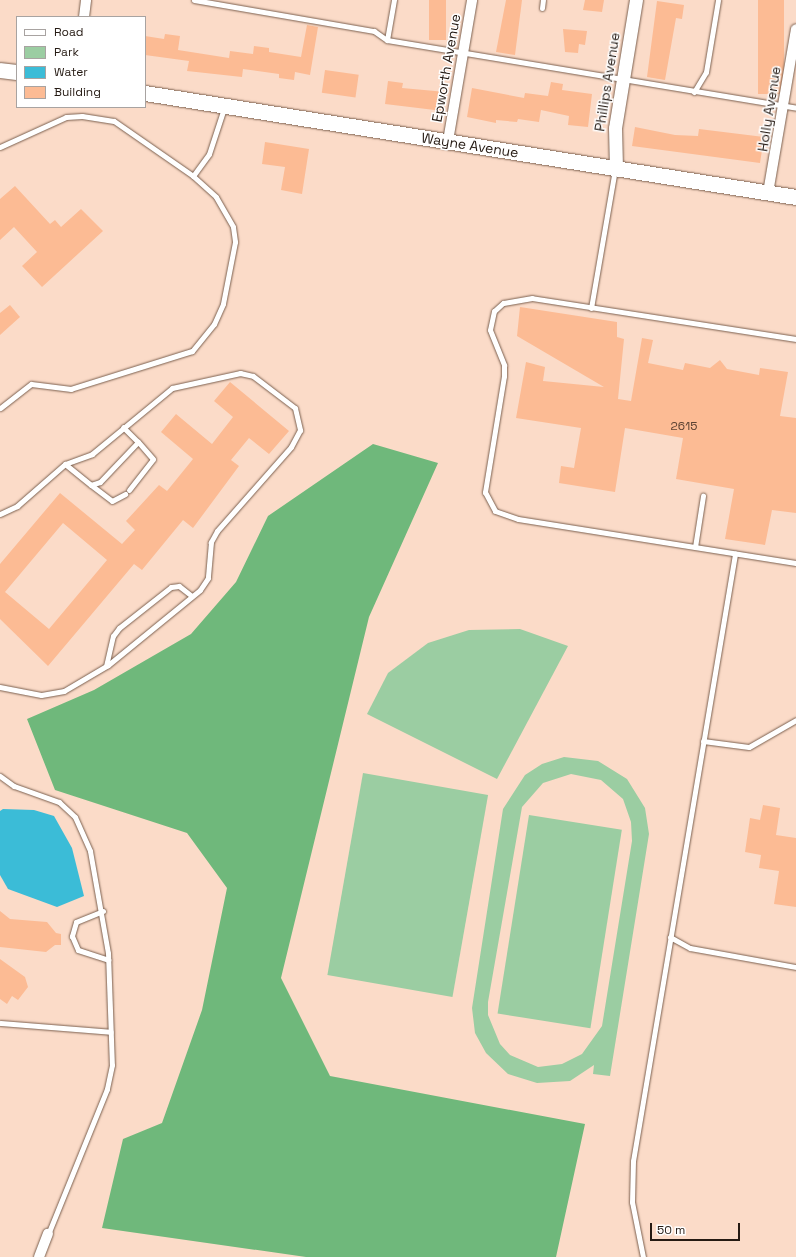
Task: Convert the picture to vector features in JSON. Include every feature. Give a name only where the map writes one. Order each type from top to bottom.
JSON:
[{"type":"main road","points":[[0,70],[16,72]]},
{"type":"main road","name":"Wayne Avenue","points":[[146,93],[796,197]]},
{"type":"street","points":[[84,16],[86,0]]},
{"type":"street","name":"Epworth Avenue","points":[[448,141],[472,0]]},
{"type":"street","name":"Phillips Avenue","points":[[616,168],[615,128],[636,0]]},
{"type":"street","name":"Holly Avenue","points":[[768,193],[796,29]]},
{"type":"street","points":[[39,1257],[48,1234]]},
{"type":"lane","points":[[194,0],[374,30],[387,40],[796,108]]},
{"type":"lane","points":[[387,40],[394,0]]},
{"type":"lane","points":[[542,8],[543,0]]},
{"type":"lane","points":[[694,92],[706,72],[718,0]]},
{"type":"lane","points":[[193,176],[215,141],[224,105]]},
{"type":"lane","points":[[0,147],[66,117],[100,117],[127,128],[193,176],[216,197],[228,215],[235,242],[223,304],[204,339],[185,354],[71,389],[31,384],[0,408]]},
{"type":"lane","points":[[591,308],[616,168]]},
{"type":"lane","points":[[796,339],[591,308],[516,299],[494,311],[490,330],[504,365],[504,376],[485,481],[489,503],[495,511],[518,519],[796,563]]},
{"type":"lane","points":[[0,514],[17,506],[65,464],[92,454],[172,388],[240,373],[253,376],[295,408],[300,430],[291,447],[217,531],[211,542],[208,578],[192,596],[106,666],[64,691],[41,695],[0,687]]},
{"type":"lane","points":[[65,464],[112,501],[127,492],[153,459],[123,427]]},
{"type":"lane","points":[[91,485],[100,482],[138,442]]},
{"type":"lane","points":[[695,547],[703,496]]},
{"type":"lane","points":[[643,1257],[631,1183],[670,937],[735,554]]},
{"type":"lane","points":[[106,666],[113,636],[119,628],[171,587],[180,586],[192,596]]},
{"type":"lane","points":[[703,741],[749,747],[796,720]]},
{"type":"lane","points":[[0,776],[14,786],[58,802],[75,817],[90,851],[102,911],[108,960],[112,1065],[107,1089],[48,1234]]},
{"type":"lane","points":[[102,911],[76,922],[72,936],[78,950],[108,960]]},
{"type":"lane","points":[[670,937],[690,948],[796,967]]},
{"type":"lane","points":[[0,1022],[111,1032]]},
{"type":"green space","points":[[373,444],[438,463],[369,617],[281,978],[330,1076],[585,1124],[556,1257],[306,1257],[102,1228],[123,1139],[162,1123],[202,1010],[227,888],[187,833],[55,790],[27,719],[94,690],[191,634],[236,582],[268,516]]},
{"type":"green space","points":[[520,629],[568,646],[497,779],[367,714],[388,673],[428,643],[469,630]]},
{"type":"green space","points":[[564,757],[598,761],[627,779],[645,808],[649,834],[610,1076],[593,1074],[594,1065],[570,1081],[537,1083],[508,1074],[486,1053],[475,1033],[472,1008],[503,809],[525,775],[542,764]],"holes":[[[571,774],[601,780],[623,799],[631,822],[632,841],[602,1026],[582,1054],[562,1064],[538,1067],[510,1055],[500,1044],[488,1015],[488,1002],[522,807],[543,783]]]},
{"type":"green space","points":[[363,773],[488,795],[452,997],[327,975]]},
{"type":"green space","points":[[529,815],[622,830],[590,1028],[498,1014]]},
{"type":"water","points":[[3,809],[34,810],[54,816],[72,848],[84,896],[57,907],[8,889],[0,875],[0,811]]},
{"type":"building","points":[[429,0],[446,0],[446,40],[429,40]]},
{"type":"building","points":[[506,0],[522,0],[515,55],[496,52]]},
{"type":"building","points":[[585,0],[604,0],[602,12],[583,10]]},
{"type":"building","points":[[758,0],[784,0],[784,94],[758,94]]},
{"type":"building","points":[[657,1],[684,5],[682,19],[676,18],[665,80],[647,77]]},
{"type":"building","points":[[307,25],[318,27],[310,75],[295,72],[294,80],[279,78],[279,74],[243,69],[242,77],[187,71],[189,61],[146,55],[146,36],[164,39],[165,34],[180,36],[178,50],[229,58],[230,51],[253,54],[254,46],[269,48],[269,52],[301,57]]},
{"type":"building","points":[[563,29],[587,31],[585,45],[579,44],[578,53],[565,52]]},
{"type":"building","points":[[325,70],[359,75],[355,98],[322,93]]},
{"type":"building","points":[[388,81],[403,83],[402,88],[446,92],[443,111],[385,104]]},
{"type":"building","points":[[551,82],[563,84],[562,90],[592,94],[588,127],[568,125],[569,116],[541,110],[539,122],[518,119],[517,122],[496,120],[496,123],[467,117],[472,88],[524,98],[525,93],[548,96]]},
{"type":"building","points":[[635,127],[675,135],[698,136],[699,129],[764,137],[760,163],[632,146]]},
{"type":"building","points":[[265,142],[309,149],[302,194],[281,190],[285,167],[262,164]]},
{"type":"building","points":[[15,186],[50,224],[55,220],[61,227],[81,209],[103,231],[42,287],[22,266],[37,252],[14,227],[0,240],[0,199]]},
{"type":"building","points":[[10,305],[20,317],[0,335],[0,313]]},
{"type":"building","points":[[520,307],[617,322],[617,337],[624,339],[618,399],[631,401],[642,338],[653,340],[648,363],[683,370],[685,363],[710,368],[720,360],[727,369],[759,375],[760,368],[788,372],[780,416],[796,418],[796,513],[772,510],[765,545],[725,539],[734,489],[676,479],[683,438],[625,428],[615,492],[559,483],[561,466],[574,468],[581,428],[516,418],[526,362],[545,367],[543,381],[604,387],[517,336]]},
{"type":"building","points":[[230,382],[289,431],[269,454],[249,438],[231,460],[239,466],[193,528],[183,520],[142,570],[134,564],[48,666],[0,619],[0,564],[60,493],[122,544],[135,530],[126,521],[159,485],[167,491],[193,459],[161,432],[176,414],[212,444],[233,417],[214,401]],"holes":[[[63,523],[107,560],[49,629],[5,592]]]},
{"type":"building","points":[[763,805],[780,808],[776,835],[796,838],[796,907],[774,904],[779,871],[759,868],[761,855],[745,852],[750,818],[760,820]]},
{"type":"building","points":[[0,911],[10,919],[47,922],[56,933],[61,934],[61,945],[55,945],[46,952],[0,947]]},
{"type":"building","points":[[0,959],[25,977],[28,987],[18,1000],[12,996],[7,1004],[0,999]]}]
